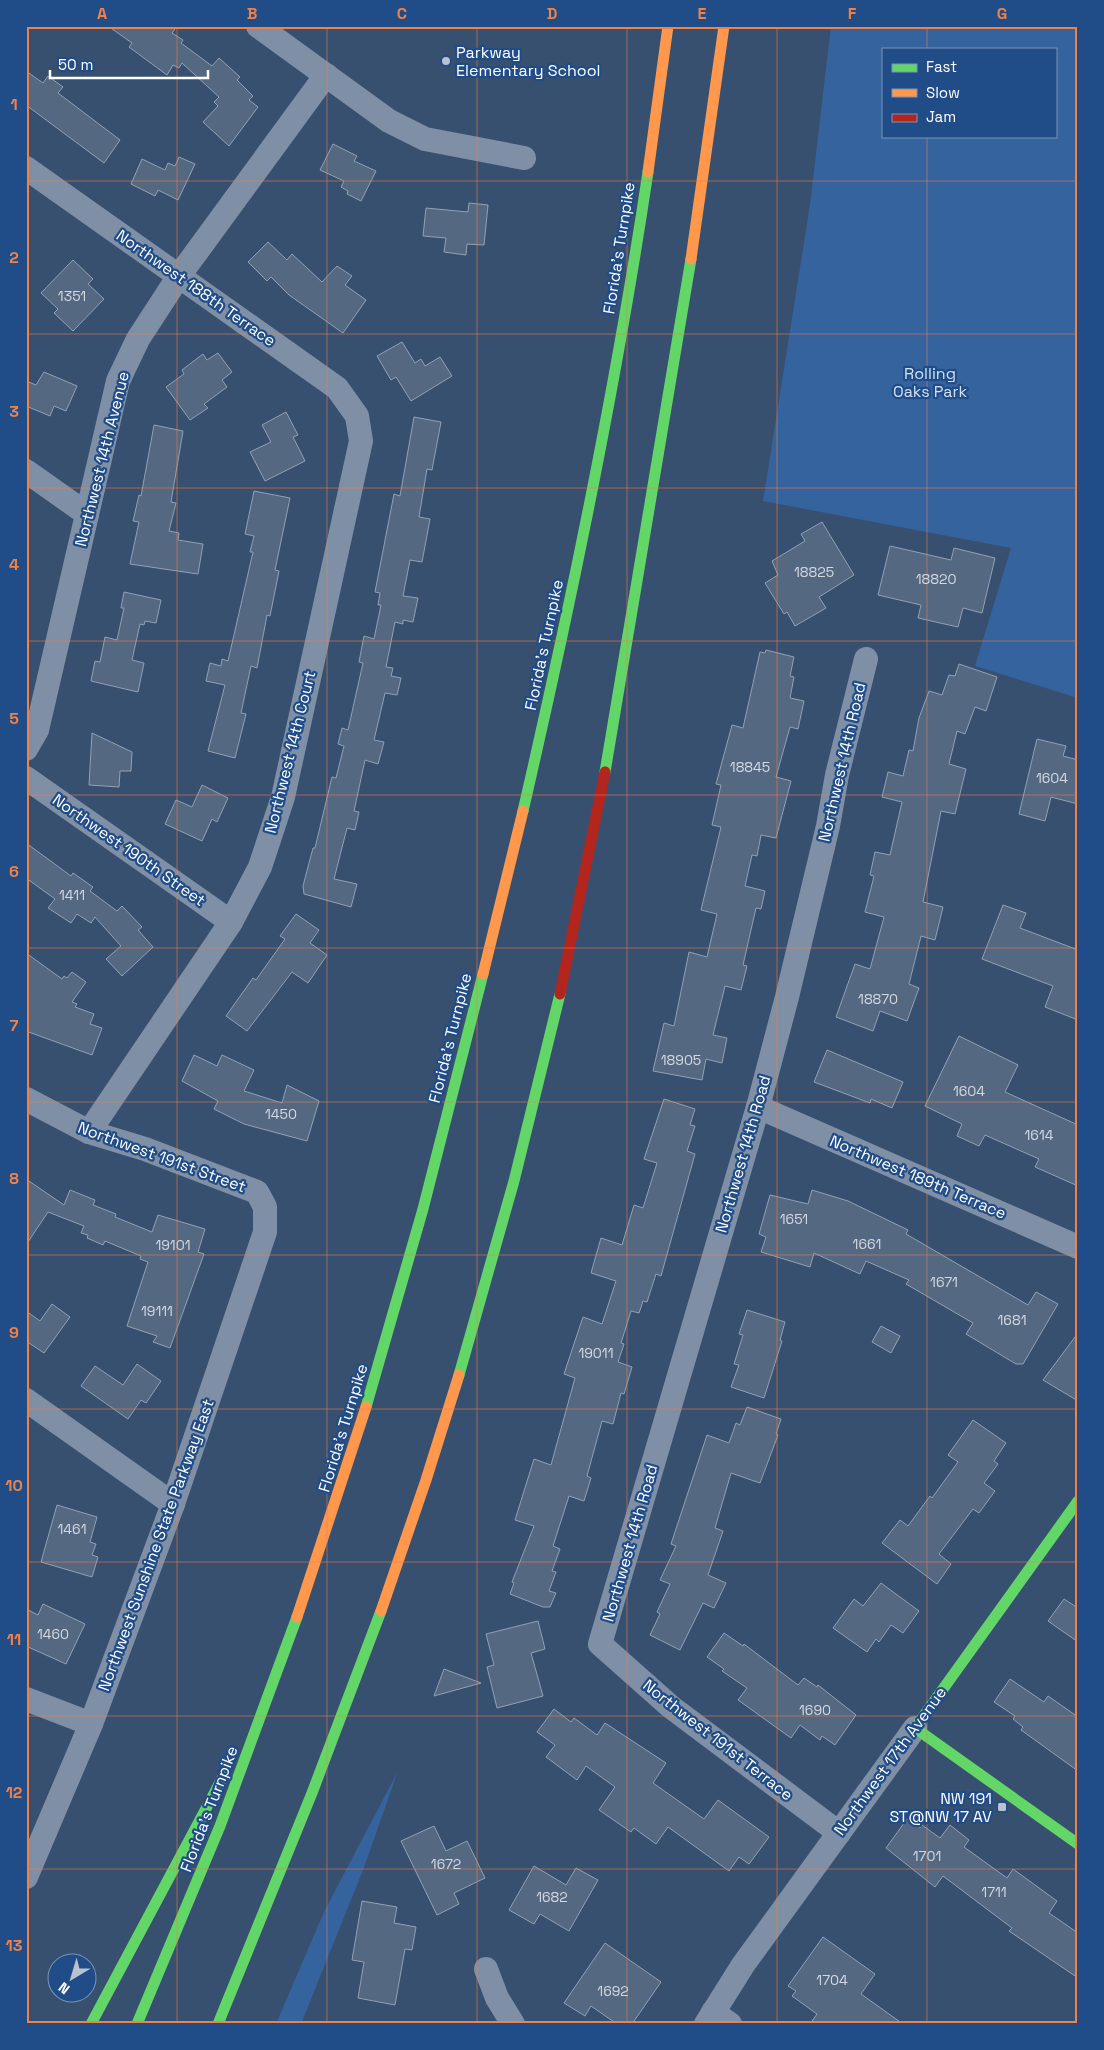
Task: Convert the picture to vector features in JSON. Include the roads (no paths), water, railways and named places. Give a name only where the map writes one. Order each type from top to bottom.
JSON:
[{"type":"main road","name":"Florida's Turnpike","points":[[137,2024],[218,1834],[278,1674],[341,1488],[410,1260],[511,863],[565,626],[614,378],[661,90],[668,26]]},
{"type":"main road","points":[[218,2024],[319,1777],[386,1597],[450,1405],[521,1154],[567,962],[617,710],[683,319],[709,150],[724,26]]},
{"type":"main road","name":"Northwest 17th Avenue","points":[[914,1728],[1074,1514]]},
{"type":"main road","points":[[91,2024],[278,1674]]},
{"type":"main road","points":[[914,1728],[1078,1844]]},
{"type":"street","points":[[258,26],[389,121],[425,139],[524,158]]},
{"type":"street","name":"Northwest 14th Avenue","points":[[26,749],[37,730],[118,381],[138,339],[179,276],[326,75]]},
{"type":"street","name":"Northwest 188th Terrace","points":[[26,168],[337,388],[357,416]]},
{"type":"street","name":"Northwest 14th Court","points":[[90,1132],[231,922],[260,867],[282,797],[361,441],[357,416]]},
{"type":"street","points":[[26,471],[87,514]]},
{"type":"street","name":"Northwest 14th Road","points":[[600,1644],[758,1107],[787,997],[828,826],[837,775],[866,659]]},
{"type":"street","name":"Northwest 190th Street","points":[[26,778],[231,922]]},
{"type":"street","name":"Northwest 191st Street","points":[[26,1099],[90,1132],[145,1149],[256,1192],[265,1207]]},
{"type":"street","name":"Northwest 189th Terrace","points":[[758,1107],[1078,1247]]},
{"type":"street","name":"Northwest Sunshine State Parkway East","points":[[26,1877],[91,1724],[173,1504],[265,1232],[265,1207]]},
{"type":"street","points":[[26,1400],[173,1504]]},
{"type":"street","name":"Northwest 191st Terrace","points":[[600,1644],[671,1707],[839,1833]]},
{"type":"street","points":[[26,1699],[91,1724]]},
{"type":"street","name":"Northwest 17th Avenue","points":[[716,2020],[744,1965],[914,1728]]},
{"type":"street","points":[[486,1969],[496,1998],[513,2024]]},
{"type":"place","name":"Parkway Elementary School","points":[[446,61]]},
{"type":"place","name":"NW 191 ST@NW 17 AV","points":[[1002,1807]]},
{"type":"park label","name":"Rolling Oaks Park","points":[[930,382]]}]
